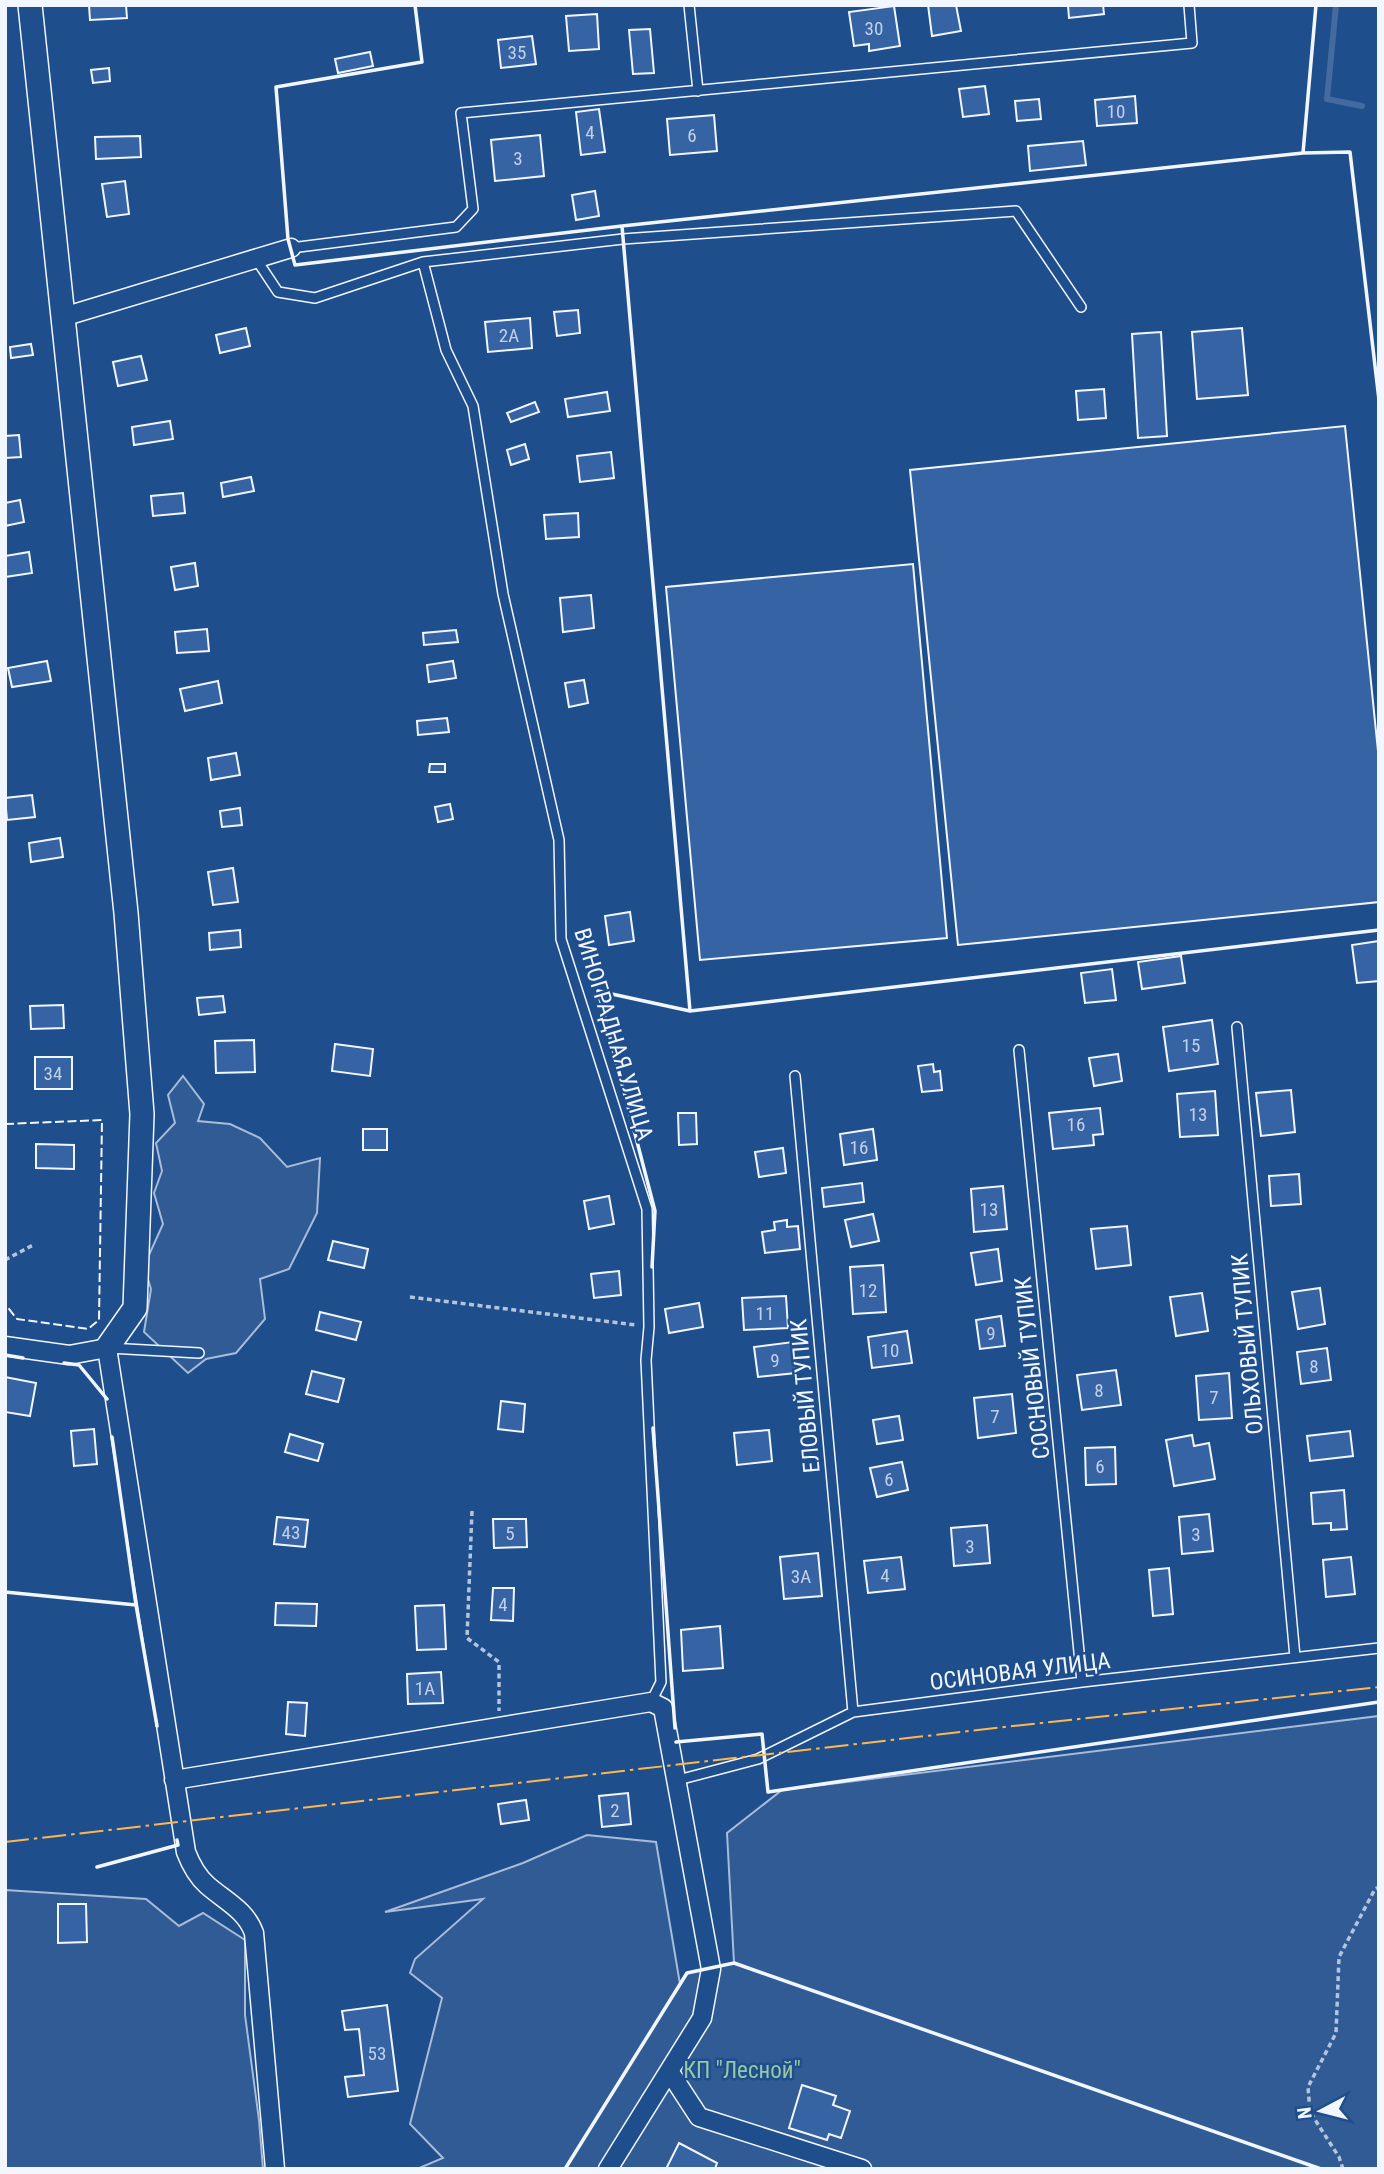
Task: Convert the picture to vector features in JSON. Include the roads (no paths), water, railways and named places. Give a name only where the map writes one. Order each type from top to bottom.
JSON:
[{"type":"street","points":[[30,5],[126,913],[142,1114],[135,1308],[107,1348],[186,1852],[193,1869],[206,1884],[249,1920],[254,1933],[275,2169]]},
{"type":"street","points":[[64,317],[291,248]]},
{"type":"street","points":[[5,1346],[69,1355],[107,1348]]},
{"type":"street","points":[[174,1780],[651,1702],[663,1708],[711,1969],[702,2018],[616,2164]]},
{"type":"street","points":[[669,2071],[699,2118],[862,2169]]},
{"type":"lane","points":[[689,5],[698,91]]},
{"type":"lane","points":[[291,248],[456,227],[473,209],[460,113],[1192,43],[1189,5]]},
{"type":"lane","points":[[256,259],[278,292],[315,298],[423,262],[623,239],[1016,211],[1081,307]]},
{"type":"lane","name":"ВИНОГРАДНАЯ УЛИЦА","points":[[423,262],[446,350],[473,406],[503,594],[559,840],[561,939],[648,1209],[649,1327],[646,1360],[662,1682],[651,1702]]},
{"type":"lane","name":"ОЛЬХОВЫЙ ТУПИК","points":[[1237,1027],[1295,1657]]},
{"type":"lane","name":"СОСНОВЫЙ ТУПИК","points":[[1019,1049],[1082,1682]]},
{"type":"lane","name":"ЕЛОВЫЙ ТУПИК","points":[[795,1076],[853,1712]]},
{"type":"lane","points":[[107,1348],[199,1353]]},
{"type":"lane","name":"ОСИНОВАЯ УЛИЦА","points":[[678,1780],[758,1759],[853,1712],[1082,1682],[1379,1648]]},
{"type":"waterway","points":[[1336,5],[1327,99],[1362,106]]},
{"type":"park label","name":"КП \"Лесной\"","points":[[742,2070]]}]
